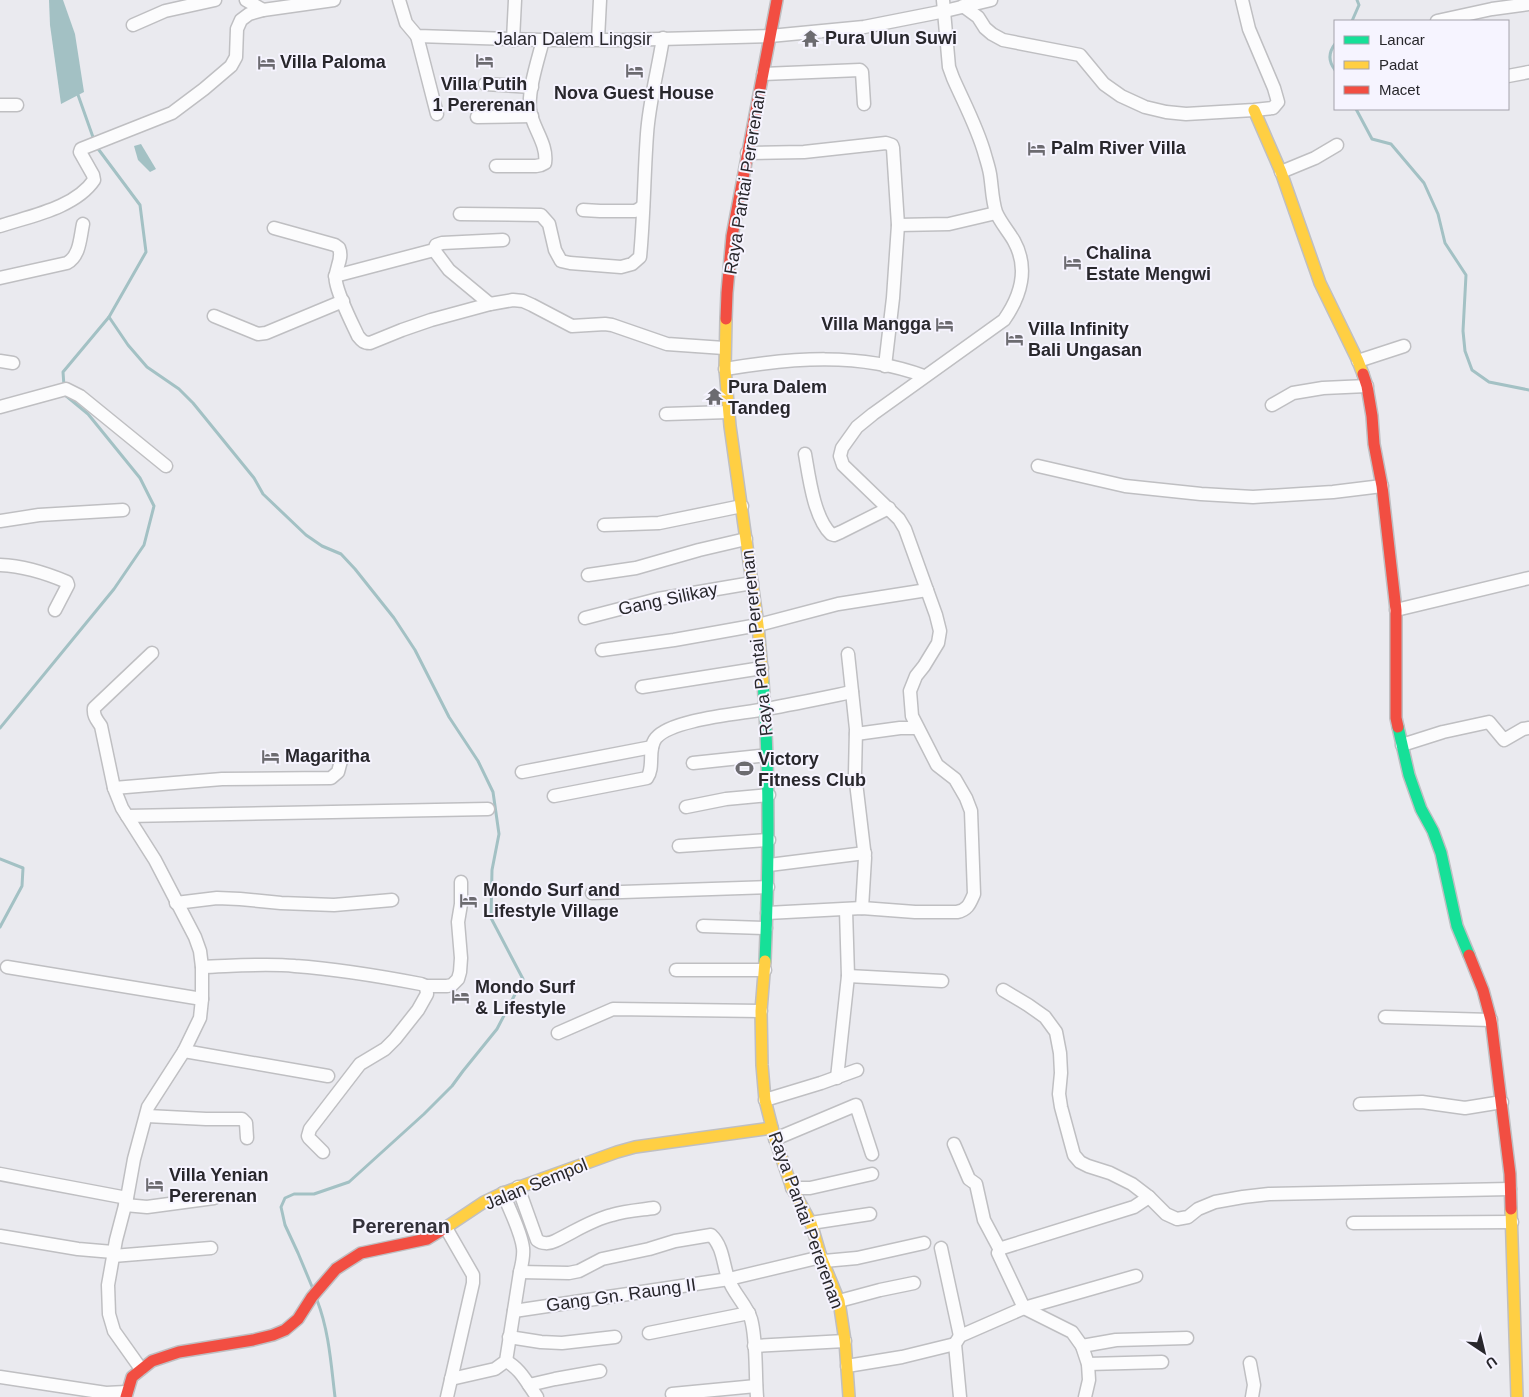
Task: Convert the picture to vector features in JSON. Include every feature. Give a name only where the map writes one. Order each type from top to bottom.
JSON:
[{"type":"street","points":[[133,25],[148,20],[159,13],[215,0]]},
{"type":"street","points":[[246,0],[263,10]]},
{"type":"street","points":[[0,226],[58,207],[90,187],[94,180],[93,175],[80,152],[81,149],[172,113],[204,89],[231,66],[236,57],[237,29],[241,20],[249,14],[263,10],[334,0]]},
{"type":"street","points":[[399,0],[406,23],[417,36],[437,114]]},
{"type":"street","points":[[513,40],[515,0]]},
{"type":"street","points":[[598,39],[600,0]]},
{"type":"street","name":"Raya Pantai Pererenan","points":[[777,0],[732,236],[724,348],[725,369],[728,412],[758,625],[768,755],[769,864],[765,970],[760,1011],[765,1100],[773,1133],[792,1188],[811,1223],[839,1301],[845,1341],[849,1397]]},
{"type":"street","name":"Jalan Dalem Lingsir","points":[[417,36],[513,40],[622,40],[770,36],[864,27],[944,6],[963,6],[990,0]]},
{"type":"street","points":[[963,6],[978,18],[992,34],[1003,40],[1080,55],[1104,84],[1121,96],[1145,107],[1186,114],[1273,108],[1278,102],[1249,29],[1242,0]]},
{"type":"street","points":[[1441,20],[1529,4]]},
{"type":"street","points":[[767,913],[862,908],[915,912],[957,912],[964,911],[969,906],[974,894],[971,811],[956,779],[937,765],[912,716],[910,691],[916,676],[938,643],[940,631],[905,529],[889,508],[843,465],[840,456],[842,448],[857,427],[924,376],[1004,320],[1016,301],[1021,288],[1023,276],[1020,254],[996,213],[990,174],[980,139],[949,67],[944,6]]},
{"type":"street","points":[[460,214],[541,215],[549,224],[555,250],[561,261],[621,267],[632,264],[640,257],[644,221],[643,206],[647,132],[663,38]]},
{"type":"street","points":[[496,166],[536,166],[545,163],[544,148],[532,116],[530,101],[543,40]]},
{"type":"street","points":[[763,74],[860,70],[862,72],[864,104]]},
{"type":"street","points":[[1509,76],[1529,72]]},
{"type":"street","points":[[485,84],[532,87]]},
{"type":"street","points":[[0,105],[17,105]]},
{"type":"street","points":[[1254,110],[1281,172],[1320,283],[1358,361],[1367,386],[1374,444],[1382,486],[1396,610],[1396,718],[1409,775],[1421,809],[1433,831],[1441,852],[1457,926],[1483,990],[1491,1020],[1508,1151],[1517,1397]]},
{"type":"street","points":[[477,117],[532,116]]},
{"type":"street","points":[[748,153],[804,152],[888,144],[893,148],[898,225],[893,298],[885,366]]},
{"type":"street","points":[[1281,172],[1315,158],[1337,145]]},
{"type":"street","points":[[583,210],[639,210],[643,206]]},
{"type":"street","points":[[898,225],[949,224],[996,213]]},
{"type":"street","points":[[0,278],[74,260],[83,224]]},
{"type":"street","points":[[274,228],[335,245],[339,248],[340,258],[336,269],[335,282],[362,342],[370,343],[430,320],[513,300],[523,301],[572,326],[612,325],[667,344],[724,348]]},
{"type":"street","points":[[335,276],[434,250],[436,245],[442,243],[503,240]]},
{"type":"street","points":[[434,250],[449,270],[490,304]]},
{"type":"street","points":[[214,316],[258,334],[266,333],[343,301]]},
{"type":"street","points":[[1358,361],[1404,346]]},
{"type":"street","points":[[725,369],[819,358],[843,359],[885,366],[924,376]]},
{"type":"street","points":[[0,361],[13,363]]},
{"type":"street","points":[[1272,405],[1293,392],[1323,388],[1367,386]]},
{"type":"street","points":[[0,407],[38,395],[66,389],[80,396],[166,466]]},
{"type":"street","points":[[666,414],[728,412]]},
{"type":"street","points":[[805,454],[816,506],[831,534],[834,535],[841,532],[889,508]]},
{"type":"street","points":[[1038,466],[1125,486],[1201,494],[1253,497],[1333,492],[1382,486]]},
{"type":"street","points":[[604,525],[659,523],[742,506]]},
{"type":"street","points":[[0,521],[39,515],[123,510]]},
{"type":"street","points":[[588,575],[636,568],[746,539]]},
{"type":"street","points":[[0,565],[16,566],[44,573],[67,582],[68,585],[55,610]]},
{"type":"street","points":[[1396,610],[1529,578]]},
{"type":"street","name":"Gang Silikay","points":[[585,618],[658,599],[752,583]]},
{"type":"street","points":[[602,650],[758,625],[838,604],[927,590]]},
{"type":"street","points":[[0,1377],[106,1393],[126,1394],[132,1377],[140,1369],[114,1331],[109,1314],[108,1285],[134,1159],[148,1107],[184,1051],[200,1018],[202,967],[200,951],[195,936],[155,860],[127,816],[114,788],[101,726],[95,718],[94,708],[152,653]]},
{"type":"street","points":[[848,654],[856,734],[855,774],[864,853],[865,873],[862,908]]},
{"type":"street","points":[[642,688],[762,668]]},
{"type":"street","points":[[554,796],[647,778],[651,768],[654,741],[658,736],[671,728],[852,692]]},
{"type":"street","points":[[1402,744],[1443,732],[1489,722],[1504,740],[1523,729],[1529,728]]},
{"type":"street","points":[[856,734],[900,728],[917,728]]},
{"type":"street","points":[[522,772],[652,747]]},
{"type":"street","points":[[693,763],[768,755]]},
{"type":"street","points":[[114,788],[222,780],[331,778],[338,772],[342,757]]},
{"type":"street","points":[[686,807],[726,799],[769,795]]},
{"type":"street","points":[[127,816],[488,809]]},
{"type":"street","points":[[678,846],[769,840]]},
{"type":"street","points":[[769,864],[864,853]]},
{"type":"street","points":[[202,967],[246,965],[293,966],[362,973],[426,986],[452,985],[458,979],[460,972],[461,958],[458,922],[461,904],[461,882]]},
{"type":"street","points":[[592,893],[768,887]]},
{"type":"street","points":[[176,903],[218,898],[334,905],[392,900]]},
{"type":"street","points":[[837,1078],[848,976],[846,910]]},
{"type":"street","points":[[703,926],[766,928]]},
{"type":"street","points":[[8,967],[202,999]]},
{"type":"street","points":[[676,970],[765,970]]},
{"type":"street","points":[[848,976],[942,981]]},
{"type":"street","points":[[323,1152],[309,1138],[310,1129],[360,1064],[385,1048],[395,1039],[418,1010],[427,994],[426,986]]},
{"type":"street","points":[[1003,990],[1045,1017],[1056,1032],[1060,1052],[1059,1094],[1061,1107],[1074,1154],[1080,1162],[1110,1173],[1132,1184],[1166,1214],[1177,1219],[1188,1217],[1198,1209],[1215,1202],[1260,1195],[1510,1189]]},
{"type":"street","points":[[558,1034],[613,1009],[760,1011]]},
{"type":"street","points":[[1385,1017],[1491,1020]]},
{"type":"street","points":[[184,1051],[328,1076]]},
{"type":"street","points":[[765,1100],[857,1070]]},
{"type":"street","points":[[1360,1104],[1422,1102],[1465,1108],[1502,1102]]},
{"type":"street","points":[[773,1133],[856,1105],[872,1154]]},
{"type":"street","points":[[146,1116],[242,1120],[246,1124],[246,1138]]},
{"type":"street","name":"Jalan Sempol","points":[[140,1369],[152,1361],[179,1352],[253,1340],[285,1330],[298,1319],[322,1285],[345,1262],[361,1254],[428,1239],[502,1192],[635,1147],[773,1133]]},
{"type":"street","points":[[954,1144],[969,1179],[976,1184],[984,1220],[1000,1250],[998,1253],[1024,1308],[1072,1332],[1082,1346],[1088,1364],[1089,1380],[1085,1397]]},
{"type":"street","points":[[0,1174],[146,1206],[214,1198]]},
{"type":"street","points":[[792,1188],[810,1188],[872,1174]]},
{"type":"street","points":[[518,1187],[538,1242],[548,1244],[610,1215],[654,1208]]},
{"type":"street","points":[[450,1379],[495,1369],[506,1361],[524,1249],[502,1192]]},
{"type":"street","points":[[1000,1250],[1134,1207],[1149,1197]]},
{"type":"street","points":[[811,1223],[870,1214]]},
{"type":"street","points":[[1352,1222],[1512,1222]]},
{"type":"street","points":[[446,1228],[473,1275],[473,1283],[447,1397]]},
{"type":"street","points":[[520,1272],[569,1273],[580,1271],[602,1260],[675,1241],[711,1235],[716,1240],[729,1279],[749,1313],[754,1346],[756,1391],[672,1394]]},
{"type":"street","points":[[0,1236],[113,1254],[211,1248]]},
{"type":"street","name":"Gang Gn. Raung II","points":[[514,1311],[729,1279],[823,1259],[857,1258],[924,1243]]},
{"type":"street","points":[[941,1248],[958,1340],[960,1397]]},
{"type":"street","points":[[847,1366],[902,1357],[958,1340],[1024,1308],[1136,1276]]},
{"type":"street","points":[[839,1301],[914,1283]]},
{"type":"street","points":[[648,1333],[749,1313]]},
{"type":"street","points":[[509,1337],[562,1343],[615,1337]]},
{"type":"street","points":[[1082,1346],[1130,1339],[1187,1338]]},
{"type":"street","points":[[754,1346],[845,1341]]},
{"type":"street","points":[[506,1361],[522,1374],[537,1397]]},
{"type":"street","points":[[1088,1364],[1162,1362]]},
{"type":"street","points":[[1250,1363],[1254,1385],[1252,1397]]},
{"type":"street","points":[[529,1386],[600,1371]]},
{"type":"water","points":[[49,0],[63,0],[75,34],[84,92],[61,104],[50,25]]},
{"type":"water","points":[[141,144],[156,169],[150,172],[138,160],[134,146]]},
{"type":"waterway","points":[[1352,20],[1359,5],[1357,0]]},
{"type":"waterway","points":[[1334,46],[1330,57],[1334,68]]},
{"type":"waterway","points":[[77,92],[94,140]]},
{"type":"waterway","points":[[1357,110],[1372,139],[1391,144],[1424,183],[1438,214],[1445,243],[1466,275],[1463,331],[1465,351],[1472,370],[1489,382],[1529,390]]},
{"type":"waterway","points":[[64,386],[63,372],[109,317],[146,252],[140,205],[96,146]]},
{"type":"waterway","points":[[109,317],[128,345],[147,367],[179,389],[193,403],[254,478],[263,494],[306,535],[322,546],[341,554],[355,569],[394,618],[415,650],[449,717],[478,761],[493,792],[499,834],[492,870],[491,918],[523,979],[497,1029],[452,1086],[424,1114],[349,1182],[314,1194],[294,1194],[285,1198],[281,1207],[285,1225],[313,1289]]},
{"type":"waterway","points":[[0,728],[114,589],[144,545],[154,506],[140,478],[88,414],[65,395],[64,392]]},
{"type":"waterway","points":[[0,859],[23,868],[22,886],[0,927]]},
{"type":"waterway","points":[[317,1300],[327,1336],[335,1397]]},
{"type":"traffic: fast","points":[[763,682],[768,821],[765,961]]},
{"type":"traffic: fast","points":[[1398,727],[1409,775],[1421,809],[1433,831],[1441,853],[1457,926],[1469,955]]},
{"type":"traffic: slow","points":[[1254,110],[1281,172],[1320,283],[1363,374]]},
{"type":"traffic: slow","points":[[726,319],[725,369],[730,426],[758,625],[763,682]]},
{"type":"traffic: slow","points":[[765,961],[761,1011],[765,1100],[775,1139],[792,1188],[811,1223],[821,1257],[839,1301],[845,1341],[849,1397]]},
{"type":"traffic: slow","points":[[445,1228],[484,1202],[503,1193],[617,1152],[635,1147],[772,1128]]},
{"type":"traffic: slow","points":[[1511,1209],[1517,1397]]},
{"type":"traffic: jam","points":[[726,319],[732,236],[777,0]]},
{"type":"traffic: jam","points":[[1363,374],[1367,386],[1374,444],[1382,486],[1396,610],[1396,718],[1398,727]]},
{"type":"traffic: jam","points":[[1469,955],[1483,990],[1491,1020],[1510,1174],[1511,1209]]},
{"type":"traffic: jam","points":[[126,1397],[132,1377],[152,1361],[179,1352],[253,1340],[285,1330],[298,1319],[312,1297],[336,1269],[361,1253],[427,1239],[445,1228]]},
{"type":"place","name":"Pura Ulun Suwi","points":[[811,38]]},
{"type":"place","name":"Villa Putih 1 Pererenan","points":[[484,61]]},
{"type":"place","name":"Villa Paloma","points":[[266,62]]},
{"type":"place","name":"Nova Guest House","points":[[634,70]]},
{"type":"place","name":"Palm River Villa","points":[[1037,148]]},
{"type":"place","name":"Chalina Estate Mengwi","points":[[1072,263]]},
{"type":"place","name":"Villa Mangga","points":[[945,324]]},
{"type":"place","name":"Villa Infinity Bali Ungasan","points":[[1014,339]]},
{"type":"place","name":"Pura Dalem Tandeg","points":[[714,397]]},
{"type":"place","name":"Magaritha","points":[[271,756]]},
{"type":"place","name":"Victory Fitness Club","points":[[744,769]]},
{"type":"place","name":"Mondo Surf and Lifestyle Village","points":[[469,900]]},
{"type":"place","name":"Mondo Surf & Lifestyle","points":[[461,997]]},
{"type":"place","name":"Villa Yenian Pererenan","points":[[155,1185]]},
{"type":"district","name":"Pererenan","points":[[401,1226]]}]
